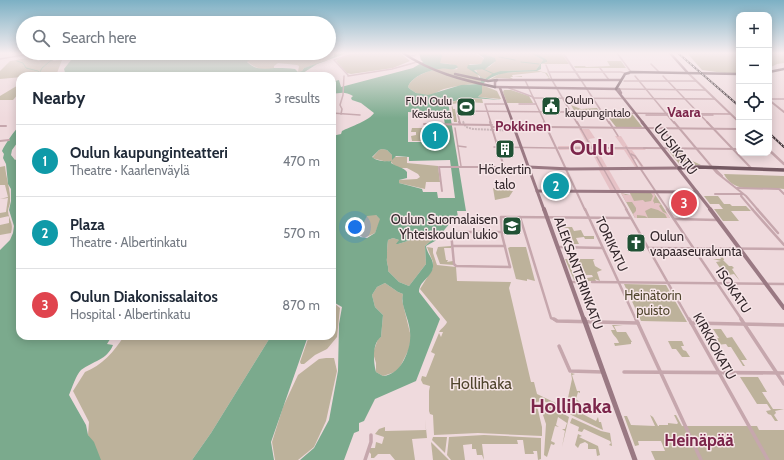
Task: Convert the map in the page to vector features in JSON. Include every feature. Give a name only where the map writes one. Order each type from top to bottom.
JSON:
[{"type":"main road","points":[[452,74],[486,83],[491,83],[496,80],[614,80],[621,82]]},
{"type":"main road","points":[[456,74],[470,77],[500,88],[618,89],[621,82],[630,74]]},
{"type":"main road","points":[[725,74],[736,75]]},
{"type":"main road","points":[[495,86],[496,80]]},
{"type":"main road","name":"ALEKSANTERINKATU","points":[[495,86],[501,93]]},
{"type":"main road","name":"ALEKSANTERINKATU","points":[[500,88],[584,322],[604,372],[634,460]]},
{"type":"main road","name":"UUSIKATU","points":[[618,89],[623,98],[679,168],[784,308]]},
{"type":"main road","points":[[528,167],[679,168],[784,172]]},
{"type":"main road","points":[[715,170],[784,172]]},
{"type":"main road","points":[[537,190],[697,192]]},
{"type":"street","points":[[341,114],[342,109],[340,105],[343,95],[344,76],[359,74]]},
{"type":"street","name":"KIRKKOKATU","points":[[549,74],[592,148],[596,158],[604,168],[768,460]]},
{"type":"street","points":[[578,74],[618,136]]},
{"type":"street","points":[[605,74],[609,80]]},
{"type":"street","points":[[632,74],[639,80],[638,81],[715,170],[746,196],[780,233],[774,233]]},
{"type":"street","points":[[690,74],[737,120]]},
{"type":"street","points":[[344,80],[348,76]]},
{"type":"street","points":[[663,76],[753,170]]},
{"type":"street","name":"TORIKATU","points":[[525,80],[701,460]]},
{"type":"street","points":[[621,82],[695,80]]},
{"type":"street","points":[[509,88],[533,97],[715,99]]},
{"type":"street","points":[[618,89],[705,90]]},
{"type":"street","points":[[772,99],[784,99]]},
{"type":"street","points":[[772,102],[784,112]]},
{"type":"street","points":[[504,167],[487,111],[486,103],[505,104]]},
{"type":"street","points":[[519,104],[536,104]]},
{"type":"street","points":[[460,124],[457,111],[571,112]]},
{"type":"street","points":[[336,113],[360,114]]},
{"type":"street","points":[[603,113],[731,114]]},
{"type":"street","points":[[573,116],[605,116]]},
{"type":"street","points":[[424,124],[539,127]]},
{"type":"street","points":[[0,126],[6,126]]},
{"type":"street","points":[[455,128],[461,167]]},
{"type":"street","points":[[546,128],[736,129]]},
{"type":"street","points":[[661,129],[678,148]]},
{"type":"street","points":[[0,141],[8,140]]},
{"type":"street","points":[[458,146],[466,147]]},
{"type":"street","points":[[494,147],[555,148]]},
{"type":"street","points":[[558,148],[572,149],[626,147],[736,149]]},
{"type":"street","name":"ISOKATU","points":[[626,147],[631,154],[635,156],[640,168]]},
{"type":"street","points":[[772,153],[784,165]]},
{"type":"street","name":"ISOKATU","points":[[631,154],[630,156],[640,168],[784,384]]},
{"type":"street","points":[[442,191],[439,167],[528,167]]},
{"type":"street","points":[[737,188],[779,189],[784,194]]},
{"type":"street","points":[[715,194],[742,194]]},
{"type":"street","points":[[742,194],[741,196],[784,244]]},
{"type":"street","points":[[502,232],[451,232],[456,266],[511,268],[502,232],[501,217],[631,218]]},
{"type":"street","points":[[520,217],[550,316],[553,320],[638,323]]},
{"type":"street","points":[[674,220],[718,220]]},
{"type":"street","points":[[452,246],[505,246]]},
{"type":"street","points":[[557,247],[603,248]]},
{"type":"street","points":[[648,248],[784,248]]},
{"type":"street","points":[[570,282],[582,282]]},
{"type":"street","points":[[592,282],[784,284]]},
{"type":"street","points":[[691,324],[784,325]]},
{"type":"street","points":[[559,346],[570,371],[604,372]]},
{"type":"street","points":[[624,372],[784,372]]},
{"type":"street","points":[[365,460],[371,442],[371,435]]},
{"type":"green space","points":[[0,74],[16,74],[16,78],[0,79]]},
{"type":"green space","points":[[422,74],[477,74],[481,81],[479,84],[452,87],[430,95],[423,95],[414,92],[408,87],[417,77]]},
{"type":"green space","points":[[478,74],[494,74],[485,79]]},
{"type":"green space","points":[[498,74],[517,74],[512,75],[513,77],[510,77],[513,79],[497,78],[489,80]]},
{"type":"green space","points":[[482,85],[497,91],[501,99],[478,97],[480,95]]},
{"type":"green space","points":[[16,86],[16,97],[13,100],[0,100],[0,96]]},
{"type":"green space","points":[[504,90],[511,90],[529,96],[533,103],[507,103],[503,92]]},
{"type":"green space","points":[[473,98],[482,99],[483,103],[467,102],[452,104],[453,109],[455,109],[457,122],[454,122],[450,102]]},
{"type":"green space","points":[[571,105],[581,109],[597,108],[602,115],[577,116]]},
{"type":"green space","points":[[606,114],[629,116],[632,114],[643,128],[616,127]]},
{"type":"green space","points":[[412,128],[424,128],[425,141],[412,141],[411,136],[416,135],[416,132],[411,132]]},
{"type":"green space","points":[[379,150],[387,150],[394,157],[407,157],[407,163],[438,166],[440,182],[426,182],[425,189],[399,183],[399,180],[417,179],[420,177],[418,174],[407,168],[397,168],[390,161],[387,162],[372,158]]},
{"type":"green space","points":[[668,150],[680,150],[686,158],[701,165],[680,165]]},
{"type":"green space","points":[[5,166],[10,193],[8,211],[9,216],[0,218],[0,213],[6,212],[8,198],[0,199],[8,197],[5,185],[0,185],[0,167]]},
{"type":"green space","points":[[724,174],[784,176],[784,189],[742,188],[729,181]]},
{"type":"green space","points":[[493,188],[513,191],[509,197],[495,200]]},
{"type":"green space","points":[[621,193],[630,195],[630,193],[654,193],[670,218],[635,218]]},
{"type":"green space","points":[[704,196],[718,196],[724,204],[730,204],[732,206],[746,206],[751,211],[731,211],[739,221],[723,221],[714,209],[723,209],[719,204],[710,204]]},
{"type":"green space","points":[[367,215],[376,215],[381,219],[375,233],[364,238],[358,234]]},
{"type":"green space","points":[[9,216],[12,224],[11,233],[0,235],[0,225],[9,223]]},
{"type":"green space","points":[[555,225],[557,227],[572,227],[574,231],[581,230],[584,236],[594,236],[594,239],[585,239],[584,237],[576,238],[579,244],[570,244],[574,243],[568,228],[556,227]]},
{"type":"green space","points":[[393,238],[399,240],[398,244],[414,239],[433,239],[425,246],[426,264],[409,286],[399,282],[388,271],[388,240]]},
{"type":"green space","points":[[451,246],[451,248],[444,248],[446,260],[448,260],[447,262],[453,261],[454,265],[440,264],[436,253],[438,247]]},
{"type":"green space","name":"Hollihaka","points":[[427,247],[433,248],[437,265],[456,267],[457,281],[511,282],[509,288],[531,382],[534,382],[537,394],[562,406],[561,410],[544,401],[536,402],[542,427],[542,436],[478,433],[434,435],[433,415],[430,414],[429,411],[430,386],[423,384],[421,380],[422,376],[426,377],[435,354],[431,352],[439,333],[441,337],[443,332],[439,332],[447,322],[420,289],[433,268],[433,262]]},
{"type":"green space","points":[[526,247],[535,281],[516,279],[508,248]]},
{"type":"green space","points":[[720,257],[723,257],[723,260],[729,266],[734,268],[732,269],[740,281],[734,274],[729,275],[732,280],[728,280],[716,262],[721,261],[713,259],[721,259]]},
{"type":"green space","points":[[565,259],[595,259],[593,260],[595,266],[602,270],[597,272],[600,281],[595,279],[596,281],[588,281],[587,278],[593,277],[592,275],[586,275],[580,262],[568,260],[575,279],[578,280],[574,280]]},
{"type":"green space","points":[[385,283],[403,294],[402,300],[411,337],[409,349],[398,371],[383,376],[376,372],[376,363],[373,353],[378,339],[381,337],[383,315],[375,307],[372,295],[377,287]]},
{"type":"green space","name":"Heinätorin puisto","points":[[624,284],[666,285],[687,322],[641,321]]},
{"type":"green space","points":[[336,305],[340,308],[336,338]]},
{"type":"green space","points":[[612,325],[623,325],[614,326],[617,332],[626,332],[632,342],[631,344],[615,346],[614,343],[619,343],[611,330],[615,330]]},
{"type":"green space","points":[[713,329],[721,329],[727,338],[732,337],[747,360],[741,360],[745,366],[743,366],[731,347],[728,347],[726,344],[716,345],[713,339],[719,338]]},
{"type":"green space","points":[[121,340],[269,340],[211,433],[192,460],[99,460],[88,435],[89,422],[73,391],[85,372],[97,366]]},
{"type":"green space","points":[[308,340],[334,340],[327,349],[315,355],[304,364],[301,364],[300,362]]},
{"type":"green space","points":[[668,341],[682,341],[684,346],[681,346],[683,350],[686,351],[690,357],[682,357],[676,349],[672,349]]},
{"type":"green space","points":[[334,358],[337,371],[326,421],[314,447],[298,460],[275,460],[272,442],[283,407],[298,375],[319,359]]},
{"type":"green space","points":[[571,373],[575,374],[572,375],[577,391],[580,391],[580,393],[578,392],[576,399],[583,405],[575,401],[575,410],[596,421],[598,417],[603,430],[565,412],[572,379]]},
{"type":"green space","points":[[740,377],[758,377],[767,392],[762,392],[773,409],[784,409],[775,411],[776,413],[774,415],[778,421],[775,421],[766,411],[771,410],[767,404],[757,404]]},
{"type":"green space","points":[[541,403],[544,403],[569,417],[562,447],[565,431],[562,429],[565,429],[567,423],[558,417],[556,425],[559,427],[555,426],[551,441],[555,443],[554,445],[551,444],[547,457],[544,455],[546,424],[540,406]]},
{"type":"green space","points":[[650,415],[653,417],[658,426],[668,425],[668,423],[677,424],[678,423],[674,415],[676,415],[682,426],[757,426],[759,430],[784,430],[784,460],[655,460],[651,451],[665,451],[661,441],[638,441],[639,445],[635,446],[624,416],[627,416],[631,425],[655,426]]},
{"type":"green space","points":[[572,418],[601,431],[610,433],[612,446],[609,445],[611,443],[610,441],[584,429],[582,432],[578,431],[579,427],[570,423]]},
{"type":"green space","points":[[425,419],[427,438],[412,439],[415,460],[395,460],[390,454],[378,454],[374,458],[371,458],[371,454],[369,452],[370,448],[375,448],[376,442],[382,444],[384,437],[375,434],[379,429],[385,427],[385,431],[426,430]]},
{"type":"green space","points":[[578,434],[582,436],[579,437],[598,446],[600,455],[597,456],[596,449],[588,449],[588,444],[585,442],[580,444],[578,448],[575,445]]},
{"type":"green space","points":[[484,435],[541,438],[541,459],[538,460],[537,451],[533,451],[534,454],[525,454],[523,440],[517,440],[518,444],[482,444],[484,460],[482,455],[477,455],[476,449],[472,449],[472,444],[463,445],[465,460],[451,460],[447,455],[449,437]]},
{"type":"green space","points":[[433,437],[447,437],[445,453],[432,440]]},
{"type":"green space","points":[[431,442],[449,460],[433,460]]},
{"type":"shaded area","points":[[388,74],[422,74],[413,80],[408,87],[416,93],[428,95],[461,85],[479,84],[481,81],[480,76],[485,79],[491,74],[499,74],[482,85],[482,93],[478,97],[501,100],[473,98],[448,102],[466,211],[457,211],[458,217],[450,223],[435,241],[426,246],[433,267],[430,274],[421,285],[419,292],[440,319],[416,381],[375,399],[364,421],[359,423],[359,431],[354,433],[344,460],[300,460],[314,448],[329,420],[338,371],[339,324],[342,307],[336,304],[336,135],[341,134],[342,131],[364,121],[374,113],[361,103],[352,100],[351,98],[353,96],[350,94],[336,94],[336,81],[339,80],[341,87]],"holes":[[[408,112],[443,113],[448,142],[408,142]],[[382,149],[387,150],[392,155],[392,160],[396,156],[409,157],[409,161],[450,160],[455,198],[438,198],[437,192],[423,192],[422,189],[399,183],[399,180],[407,178],[407,172],[404,169],[391,163],[391,161],[381,161],[372,157]],[[376,215],[380,219],[375,233],[367,238],[360,237],[358,234],[367,216]],[[393,238],[399,240],[396,244],[398,244],[414,239],[433,239],[425,246],[426,264],[409,286],[399,282],[388,271],[388,240]],[[385,283],[403,294],[402,297],[410,332],[409,349],[402,363],[393,373],[383,376],[376,372],[374,354],[376,344],[381,337],[383,315],[375,307],[372,295],[377,287]]]},
{"type":"shaded area","points":[[579,129],[589,129],[595,138],[589,139],[593,147],[623,147],[615,136],[621,136],[628,147],[643,147],[646,150],[632,150],[644,167],[640,166],[636,159],[634,159],[638,167],[635,167],[624,150],[597,149],[607,167],[600,168],[590,149],[559,150],[558,146],[588,146]]},
{"type":"shaded area","points":[[16,130],[16,144],[12,150],[11,155],[16,159],[16,340],[110,340],[107,344],[113,345],[110,350],[103,357],[79,372],[69,395],[86,425],[88,435],[94,442],[101,460],[0,460],[0,250],[10,240],[14,226],[9,210],[11,189],[8,184],[6,164],[2,151]]},
{"type":"shaded area","points":[[599,170],[609,170],[621,191],[610,190]]},
{"type":"shaded area","points":[[621,193],[630,195],[630,193],[634,201],[643,200],[645,202],[651,201],[653,196],[651,193],[654,193],[655,196],[653,201],[655,204],[661,204],[659,206],[663,212],[668,214],[670,218],[667,218],[665,214],[658,210],[651,208],[645,211],[648,218],[637,215],[637,218],[635,218],[633,214],[636,211],[636,208],[632,202],[626,202]]},
{"type":"shaded area","points":[[269,340],[307,340],[271,442],[274,460],[192,460],[211,433]]},
{"type":"tunnel","points":[[463,122],[466,127],[473,129],[522,131]]},
{"type":"railway","points":[[703,74],[736,103]]},
{"type":"railway","points":[[772,136],[784,147]]},
{"type":"place","name":"Oulun kaupungintalo","points":[[551,106]]},
{"type":"place","name":"FUN Oulu Keskusta","points":[[466,107]]},
{"type":"place","name":"Oulun kaupunginteatteri","points":[[435,136]]},
{"type":"place","name":"Höckertin talo","points":[[505,149]]},
{"type":"place","name":"Plaza","points":[[556,186]]},
{"type":"place","name":"Oulun Diakonissalaitos","points":[[684,203]]},
{"type":"place","name":"Oulun Suomalaisen Yhteiskoulun lukio","points":[[512,226]]},
{"type":"place","name":"Oulun vapaaseurakunta","points":[[636,243]]},
{"type":"district","name":"Vaara","points":[[684,112]]},
{"type":"district","name":"Pokkinen","points":[[523,126]]},
{"type":"district","name":"Oulu","points":[[592,148]]},
{"type":"district","name":"Hollihaka","points":[[571,406]]},
{"type":"district","name":"Heinäpää","points":[[699,440]]}]
